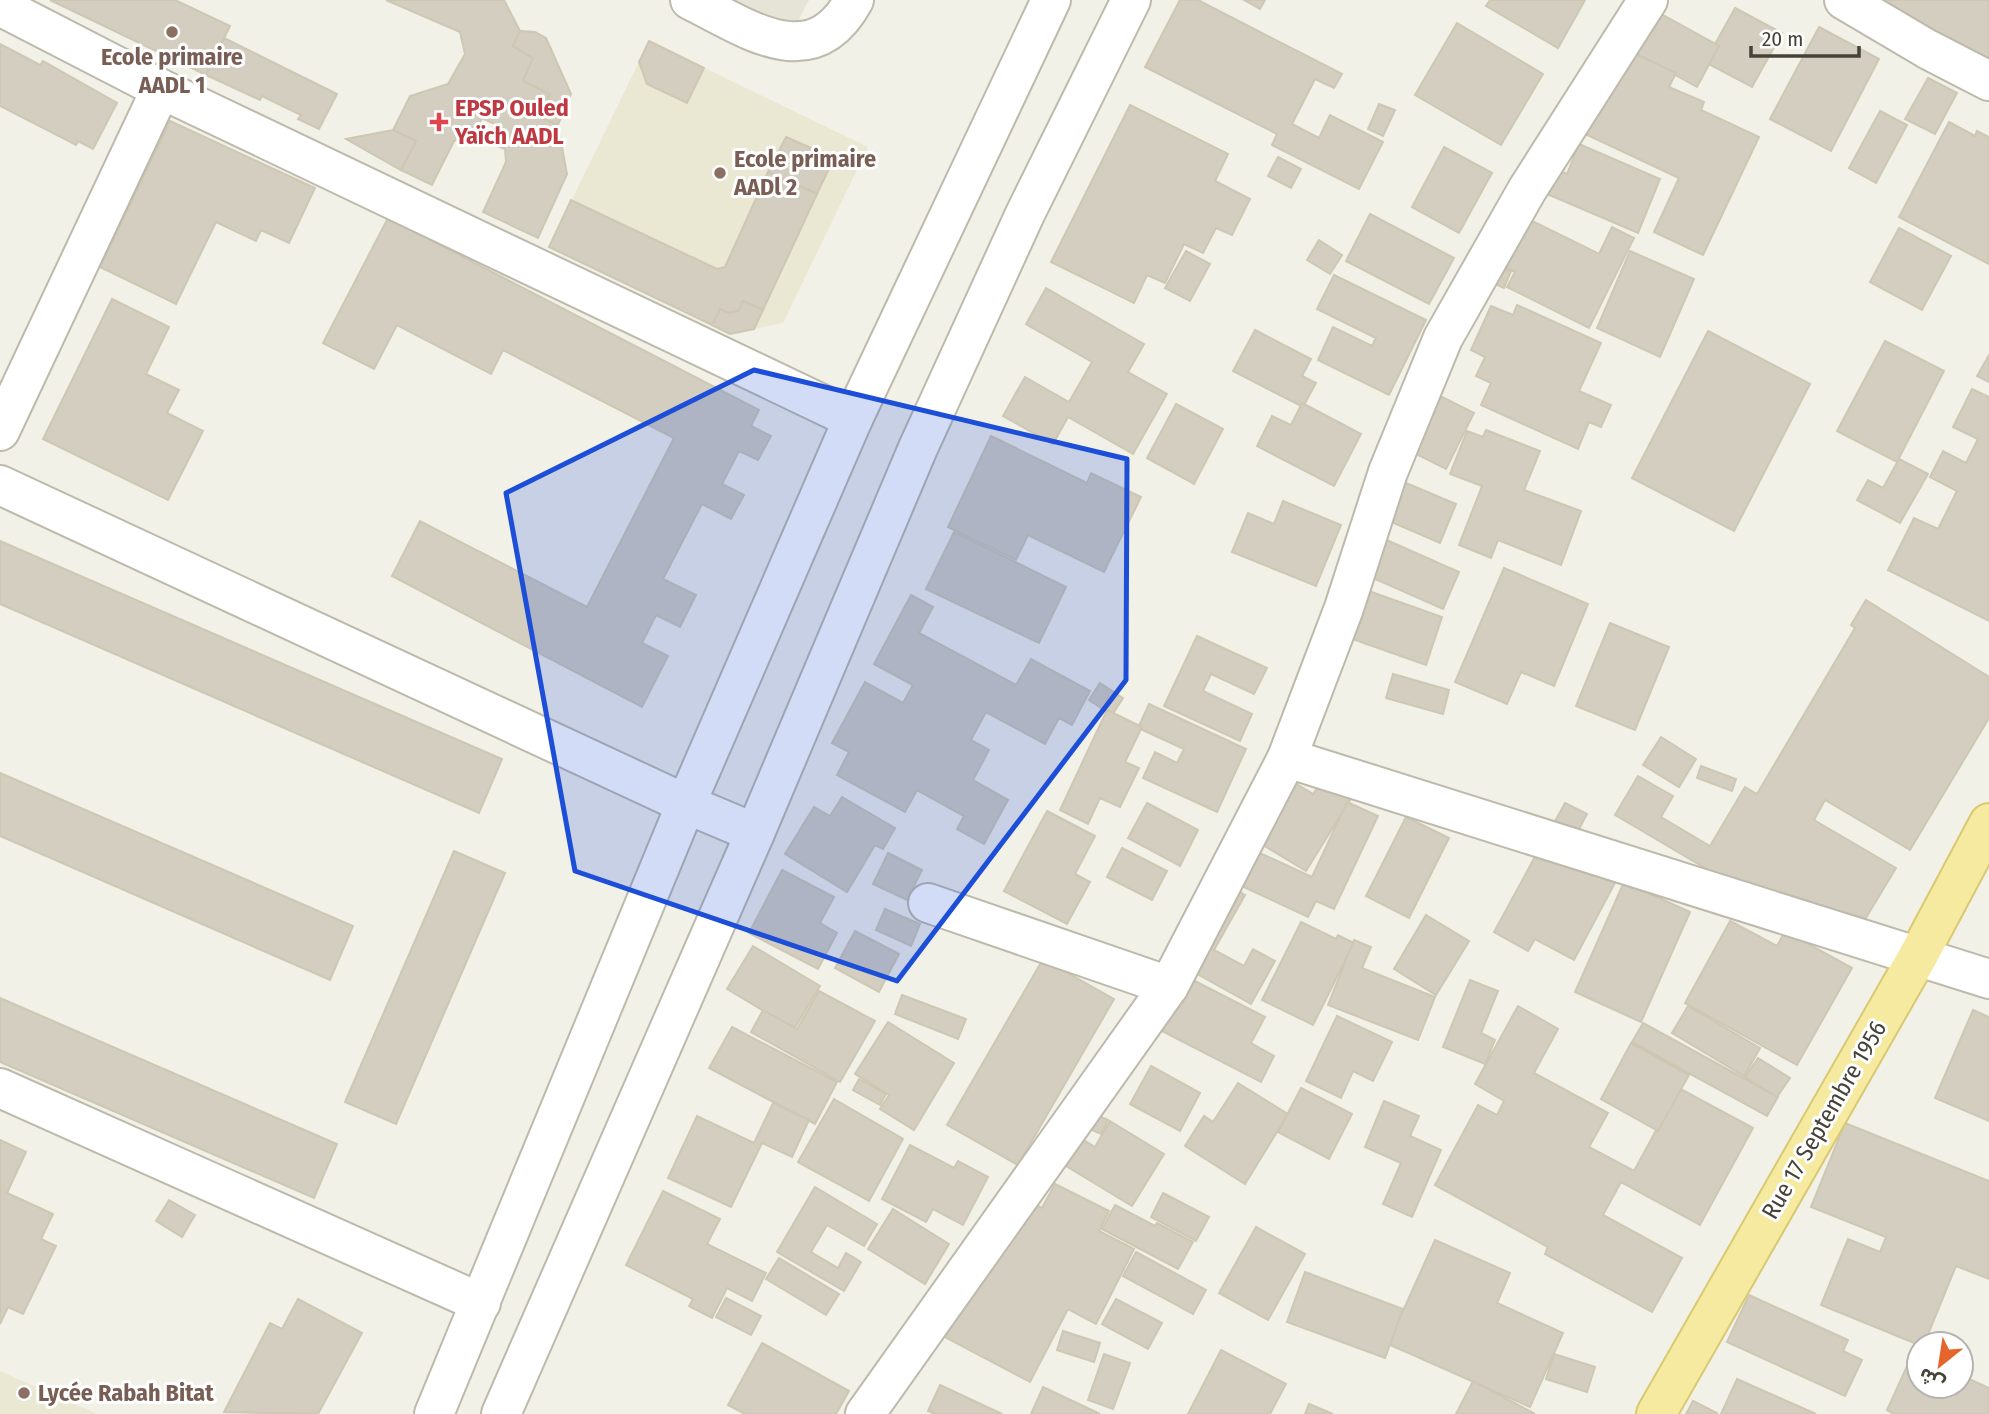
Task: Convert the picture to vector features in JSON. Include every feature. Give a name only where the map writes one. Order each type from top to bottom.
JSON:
[{"type":"main road","name":"Rue 17 Septembre 1956","points":[[1656,1414],[1917,958],[1989,823]]},
{"type":"street","points":[[690,0],[767,38],[800,44],[820,36],[843,20],[854,0]]},
{"type":"street","points":[[434,1414],[686,804],[853,419],[1051,0]]},
{"type":"street","points":[[501,1414],[755,833],[918,448],[1026,214],[1131,0]]},
{"type":"street","points":[[865,1414],[1169,986],[1287,758],[1344,608],[1388,472],[1443,338],[1527,190],[1648,0]]},
{"type":"street","points":[[1844,0],[1927,49],[1989,80]]},
{"type":"street","points":[[0,6],[161,89],[853,419]]},
{"type":"street","points":[[0,431],[161,89]]},
{"type":"street","points":[[0,485],[686,804],[755,833]]},
{"type":"street","points":[[1287,758],[1989,979]]},
{"type":"street","points":[[928,903],[1169,986]]},
{"type":"street","points":[[0,1088],[481,1303]]},
{"type":"highlighted area","points":[[754,370],[1127,459],[1126,680],[897,981],[575,871],[506,493]]},
{"type":"shaded area","points":[[668,0],[809,0],[781,54]]},
{"type":"shaded area","name":"Ecole primaire AADl 2","points":[[649,41],[868,147],[783,323],[730,334],[549,247]]},
{"type":"shaded area","name":"Lycée Rabah Bitat","points":[[0,1371],[97,1414],[0,1414]]},
{"type":"building","name":"Ecole primaire AADL 1","points":[[50,0],[175,0],[230,26],[206,75]]},
{"type":"building","name":"EPSP Ouled Yaïch AADL","points":[[386,0],[504,0],[520,31],[513,46],[533,58],[523,81],[550,94],[540,117],[558,125],[567,174],[538,238],[483,212],[506,162],[505,149],[495,145],[503,128],[482,118],[475,132],[454,141],[432,185],[401,170],[416,141],[393,130],[410,96],[448,84],[465,54],[460,32]]},
{"type":"building","points":[[1180,0],[1198,0],[1342,74],[1334,88],[1315,79],[1292,124],[1319,138],[1330,115],[1383,142],[1359,189],[1272,145],[1277,134],[1145,67]]},
{"type":"building","points":[[1244,0],[1265,0],[1260,9]]},
{"type":"building","points":[[1490,0],[1585,0],[1558,48],[1486,6]]},
{"type":"building","points":[[1874,0],[1989,0],[1989,74]]},
{"type":"building","points":[[1735,8],[1782,33],[1752,87],[1705,62]]},
{"type":"building","points":[[1654,10],[1719,46],[1697,87],[1632,51]]},
{"type":"building","points":[[1457,23],[1543,74],[1501,145],[1415,95]]},
{"type":"building","points":[[1819,27],[1879,59],[1831,151],[1770,119]]},
{"type":"building","points":[[520,31],[535,32],[546,38],[571,94],[558,125],[540,117],[550,94],[523,81],[533,58],[513,46]]},
{"type":"building","points":[[224,38],[337,94],[319,129],[298,119],[301,115],[262,96],[260,100],[206,75]]},
{"type":"building","points":[[649,41],[704,68],[687,103],[647,84],[639,62]]},
{"type":"building","points":[[0,44],[40,65],[43,61],[117,103],[93,149],[78,141],[76,145],[0,106]]},
{"type":"building","points":[[1623,48],[1676,73],[1669,87],[1704,102],[1701,110],[1759,137],[1703,255],[1654,232],[1679,178],[1583,133]]},
{"type":"building","points":[[1928,78],[1957,93],[1935,134],[1905,119]]},
{"type":"building","points":[[1379,104],[1395,110],[1383,136],[1368,129]]},
{"type":"building","points":[[1130,105],[1228,154],[1215,181],[1250,199],[1232,235],[1216,228],[1203,253],[1184,244],[1165,283],[1147,275],[1134,303],[1051,262]]},
{"type":"building","points":[[1880,111],[1907,125],[1876,183],[1849,168]]},
{"type":"building","points":[[170,121],[315,188],[289,243],[261,230],[256,241],[216,222],[176,304],[100,267]]},
{"type":"building","points":[[1949,122],[1975,136],[1977,131],[1989,137],[1989,264],[1899,217]]},
{"type":"building","points":[[393,130],[416,141],[401,170],[346,139]]},
{"type":"building","points":[[786,137],[834,158],[817,194],[768,172]]},
{"type":"building","points":[[1579,144],[1660,179],[1638,233],[1540,191],[1550,166],[1567,174]]},
{"type":"building","points":[[1444,147],[1492,173],[1459,233],[1412,207]]},
{"type":"building","points":[[1278,157],[1301,169],[1291,188],[1268,176]]},
{"type":"building","points":[[768,172],[817,194],[763,310],[743,301],[739,311],[729,313],[720,309],[712,325],[549,247],[571,200],[717,269],[725,267]]},
{"type":"building","points":[[1370,214],[1454,258],[1429,304],[1346,261]]},
{"type":"building","points":[[1524,217],[1599,254],[1612,227],[1634,238],[1589,328],[1507,287],[1515,272],[1500,264]]},
{"type":"building","points":[[388,218],[759,410],[751,426],[771,436],[758,460],[739,451],[722,484],[744,495],[731,519],[702,504],[663,579],[696,595],[680,627],[656,615],[642,643],[668,656],[642,707],[392,576],[420,521],[587,607],[674,438],[503,350],[491,374],[397,325],[374,369],[323,343]]},
{"type":"building","points":[[1899,228],[1951,256],[1922,310],[1870,282]]},
{"type":"building","points":[[1319,240],[1342,255],[1330,274],[1307,260]]},
{"type":"building","points":[[1186,251],[1210,264],[1190,301],[1165,288]]},
{"type":"building","points":[[1630,251],[1694,279],[1660,357],[1597,328]]},
{"type":"building","points":[[1494,265],[1511,271],[1504,288],[1488,281]]},
{"type":"building","points":[[1334,275],[1426,320],[1389,395],[1318,360],[1333,327],[1372,346],[1376,338],[1317,309]]},
{"type":"building","points":[[1046,288],[1144,344],[1128,372],[1167,394],[1133,454],[1068,417],[1053,444],[1003,416],[1025,377],[1069,402],[1092,362],[1026,324]]},
{"type":"building","points":[[112,299],[169,327],[146,374],[179,390],[167,413],[203,431],[168,500],[43,439]]},
{"type":"building","points":[[743,301],[763,310],[754,329],[730,334],[712,325],[720,309],[729,313],[739,311]]},
{"type":"building","points":[[1517,305],[1601,343],[1579,391],[1611,405],[1601,427],[1589,422],[1578,449],[1481,405],[1491,383],[1476,376],[1485,357],[1471,350],[1491,306],[1513,315]]},
{"type":"building","points":[[1255,330],[1311,359],[1302,376],[1316,383],[1303,407],[1233,371]]},
{"type":"building","points":[[1708,331],[1810,384],[1734,531],[1632,478]]},
{"type":"building","points":[[1885,341],[1944,371],[1897,462],[1837,431]]},
{"type":"building","points":[[1989,355],[1989,382],[1977,376]]},
{"type":"building","points":[[1426,389],[1474,413],[1446,469],[1398,445]]},
{"type":"building","points":[[1972,389],[1989,397],[1989,621],[1888,570],[1914,518],[1938,529],[1957,491],[1930,477],[1943,451],[1966,463],[1978,439],[1953,427]]},
{"type":"building","points":[[1302,403],[1361,434],[1334,486],[1257,446],[1272,416],[1291,425]]},
{"type":"building","points":[[1176,404],[1223,429],[1194,484],[1147,458]]},
{"type":"building","points":[[1486,430],[1540,451],[1524,490],[1581,511],[1561,565],[1498,540],[1491,558],[1459,545],[1482,486],[1450,474],[1467,431],[1483,437]]},
{"type":"building","points":[[991,436],[1087,483],[1091,473],[1141,497],[1104,572],[1028,535],[1016,560],[948,527]]},
{"type":"building","points":[[1899,459],[1928,474],[1900,523],[1857,500],[1868,480],[1883,488]]},
{"type":"building","points":[[1392,477],[1456,504],[1440,543],[1375,515]]},
{"type":"building","points":[[1283,501],[1341,525],[1316,586],[1232,552],[1248,513],[1274,524]]},
{"type":"building","points":[[954,532],[1066,587],[1039,643],[926,589]]},
{"type":"building","points":[[1373,534],[1459,572],[1443,609],[1357,571]]},
{"type":"building","points":[[0,541],[502,759],[479,813],[0,604]]},
{"type":"building","points":[[1504,568],[1588,604],[1554,686],[1521,672],[1507,704],[1455,682]]},
{"type":"building","points":[[1352,585],[1442,617],[1426,665],[1335,633]]},
{"type":"building","points":[[911,595],[933,607],[919,633],[1016,685],[1031,659],[1090,691],[1072,725],[1059,718],[1045,744],[986,712],[971,740],[989,750],[973,780],[1008,800],[984,844],[957,829],[964,816],[917,790],[905,812],[837,775],[849,752],[832,743],[865,682],[903,703],[913,685],[874,664]]},
{"type":"building","points":[[1866,600],[1989,677],[1989,718],[1910,850],[1825,800],[1814,820],[1896,868],[1846,951],[1615,815],[1638,776],[1673,796],[1661,817],[1710,846],[1745,787],[1757,794],[1855,628],[1851,625]]},
{"type":"building","points":[[1610,623],[1669,647],[1635,730],[1576,706]]},
{"type":"building","points":[[1197,636],[1267,668],[1254,694],[1211,674],[1203,691],[1252,714],[1240,741],[1164,706]]},
{"type":"building","points":[[1393,674],[1449,690],[1443,714],[1386,698]]},
{"type":"building","points":[[1100,683],[1123,698],[1112,715],[1089,700]]},
{"type":"building","points":[[1149,704],[1246,749],[1217,812],[1143,778],[1155,752],[1177,763],[1184,749],[1138,728]]},
{"type":"building","points":[[1107,710],[1142,727],[1125,762],[1139,768],[1120,807],[1100,798],[1088,824],[1060,810]]},
{"type":"building","points":[[1661,737],[1696,759],[1679,787],[1643,765]]},
{"type":"building","points":[[1701,766],[1736,779],[1732,791],[1697,778]]},
{"type":"building","points":[[0,773],[353,926],[330,980],[0,836]]},
{"type":"building","points":[[1321,782],[1350,800],[1306,871],[1258,842],[1295,783],[1313,794]]},
{"type":"building","points":[[842,797],[895,828],[883,849],[875,845],[847,892],[785,854],[814,807],[830,816]]},
{"type":"building","points":[[1347,802],[1378,816],[1334,909],[1316,901],[1308,917],[1233,882],[1249,848],[1312,877]]},
{"type":"building","points":[[1147,803],[1198,830],[1180,866],[1128,838]]},
{"type":"building","points":[[1565,803],[1587,814],[1576,835],[1554,823]]},
{"type":"building","points":[[1047,811],[1095,836],[1075,874],[1090,882],[1067,924],[1004,891]]},
{"type":"building","points":[[1406,817],[1449,838],[1409,918],[1366,896]]},
{"type":"building","points":[[1543,842],[1616,881],[1574,960],[1535,939],[1528,951],[1494,932]]},
{"type":"building","points":[[1122,848],[1167,871],[1152,900],[1107,877]]},
{"type":"building","points":[[454,851],[505,873],[396,1124],[345,1102]]},
{"type":"building","points":[[888,853],[922,870],[907,900],[873,884]]},
{"type":"building","points":[[782,870],[834,897],[820,923],[837,933],[818,969],[749,933]]},
{"type":"building","points":[[1222,881],[1245,895],[1214,950],[1244,966],[1253,949],[1275,961],[1251,1004],[1176,962]]},
{"type":"building","points":[[1624,882],[1690,912],[1641,1022],[1575,992]]},
{"type":"building","points":[[885,909],[920,924],[911,946],[876,930]]},
{"type":"building","points":[[1426,915],[1469,941],[1436,995],[1394,969]]},
{"type":"building","points":[[1730,921],[1777,946],[1785,931],[1852,968],[1797,1065],[1685,1003]]},
{"type":"building","points":[[1301,922],[1336,939],[1338,935],[1354,943],[1313,1025],[1262,1000]]},
{"type":"building","points":[[855,931],[899,954],[879,992],[835,968]]},
{"type":"building","points":[[1354,940],[1371,947],[1362,968],[1435,997],[1418,1040],[1328,1005]]},
{"type":"building","points":[[753,946],[820,986],[794,1029],[727,989]]},
{"type":"building","points":[[1043,959],[1114,999],[1018,1165],[947,1125]]},
{"type":"building","points":[[1189,978],[1265,1017],[1251,1043],[1274,1056],[1261,1082],[1162,1031]]},
{"type":"building","points":[[1470,980],[1498,991],[1481,1033],[1495,1040],[1485,1064],[1443,1047]]},
{"type":"building","points":[[819,991],[875,1021],[840,1082],[751,1032],[763,1010],[797,1029]]},
{"type":"building","points":[[902,995],[966,1019],[958,1039],[895,1014]]},
{"type":"building","points":[[0,998],[337,1144],[314,1198],[0,1062]]},
{"type":"building","points":[[1518,1006],[1558,1029],[1534,1073],[1608,1113],[1589,1147],[1634,1171],[1679,1088],[1753,1128],[1700,1225],[1621,1182],[1603,1215],[1682,1258],[1652,1312],[1545,1254],[1548,1247],[1435,1185],[1478,1105],[1497,1115],[1504,1101],[1475,1084]]},
{"type":"building","points":[[1688,1006],[1760,1048],[1744,1076],[1672,1033]]},
{"type":"building","points":[[1973,1010],[1989,1017],[1989,1121],[1935,1098]]},
{"type":"building","points":[[1337,1016],[1392,1042],[1373,1081],[1353,1071],[1341,1098],[1306,1081]]},
{"type":"building","points":[[888,1022],[954,1063],[914,1130],[880,1109],[889,1095],[855,1074]]},
{"type":"building","points":[[1643,1023],[1778,1097],[1767,1116],[1632,1042]]},
{"type":"building","points":[[732,1027],[837,1082],[815,1124],[709,1068]]},
{"type":"building","points":[[1631,1043],[1689,1075],[1658,1131],[1601,1099]]},
{"type":"building","points":[[1758,1058],[1790,1078],[1777,1097],[1745,1077]]},
{"type":"building","points":[[1151,1066],[1200,1093],[1180,1131],[1130,1104]]},
{"type":"building","points":[[859,1079],[886,1094],[880,1105],[853,1090]]},
{"type":"building","points":[[1238,1083],[1288,1114],[1245,1184],[1185,1146],[1204,1116],[1213,1122]]},
{"type":"building","points":[[1301,1088],[1352,1114],[1329,1159],[1278,1132]]},
{"type":"building","points":[[834,1099],[903,1139],[869,1201],[798,1162]]},
{"type":"building","points":[[1384,1101],[1419,1116],[1410,1136],[1441,1150],[1412,1217],[1383,1204],[1401,1163],[1365,1147]]},
{"type":"building","points":[[773,1103],[809,1120],[792,1157],[762,1143],[731,1207],[668,1178],[697,1116],[754,1143]]},
{"type":"building","points":[[1091,1112],[1108,1120],[1101,1134],[1085,1127]]},
{"type":"building","points":[[1110,1121],[1164,1154],[1132,1206],[1056,1160],[1072,1133],[1095,1147]]},
{"type":"building","points":[[1845,1123],[1989,1181],[1989,1279],[1956,1266],[1930,1330],[1905,1330],[1905,1339],[1821,1305],[1848,1239],[1880,1252],[1886,1237],[1811,1207]]},
{"type":"building","points":[[0,1140],[26,1152],[7,1193],[53,1214],[41,1239],[56,1246],[23,1314],[8,1307],[0,1324]]},
{"type":"building","points":[[910,1145],[954,1168],[958,1161],[988,1177],[963,1225],[933,1209],[926,1222],[882,1199]]},
{"type":"building","points":[[1055,1184],[1109,1211],[1099,1231],[1134,1249],[1096,1324],[1068,1309],[1030,1382],[937,1333],[1025,1199],[1042,1208]]},
{"type":"building","points":[[815,1187],[877,1224],[864,1246],[827,1225],[811,1252],[838,1268],[846,1253],[861,1262],[844,1291],[777,1252]]},
{"type":"building","points":[[663,1191],[720,1219],[707,1244],[766,1273],[752,1301],[727,1288],[712,1318],[689,1306],[693,1299],[626,1265]]},
{"type":"building","points":[[1163,1193],[1209,1217],[1196,1241],[1151,1217]]},
{"type":"building","points":[[169,1200],[195,1215],[182,1237],[156,1221]]},
{"type":"building","points":[[1115,1205],[1193,1242],[1178,1269],[1102,1229]]},
{"type":"building","points":[[893,1209],[949,1244],[925,1284],[868,1249]]},
{"type":"building","points":[[1256,1227],[1305,1254],[1268,1320],[1219,1293]]},
{"type":"building","points":[[1435,1240],[1510,1273],[1497,1303],[1563,1333],[1530,1407],[1388,1344]]},
{"type":"building","points":[[1136,1252],[1206,1290],[1193,1314],[1123,1276]]},
{"type":"building","points":[[779,1258],[839,1294],[826,1315],[766,1279]]},
{"type":"building","points":[[1305,1272],[1403,1309],[1385,1358],[1287,1322]]},
{"type":"building","points":[[1749,1295],[1848,1340],[1843,1351],[1862,1360],[1845,1396],[1727,1342]]},
{"type":"building","points":[[726,1298],[761,1316],[751,1335],[716,1317]]},
{"type":"building","points":[[298,1299],[362,1333],[318,1414],[224,1412],[270,1323],[282,1329]]},
{"type":"building","points":[[1116,1299],[1162,1323],[1148,1349],[1102,1324]]},
{"type":"building","points":[[1063,1331],[1100,1343],[1094,1362],[1057,1350]]},
{"type":"building","points":[[762,1343],[849,1391],[836,1414],[745,1414],[728,1405]]},
{"type":"building","points":[[1221,1350],[1286,1384],[1270,1414],[1188,1414]]},
{"type":"building","points":[[1104,1354],[1130,1363],[1113,1409],[1088,1400]]},
{"type":"building","points":[[1554,1354],[1595,1367],[1587,1392],[1546,1379]]},
{"type":"building","points":[[1905,1371],[1905,1400],[1975,1400],[1975,1382],[1989,1388],[1989,1414],[1894,1414],[1887,1410]]},
{"type":"building","points":[[1737,1379],[1816,1414],[1721,1414]]},
{"type":"building","points":[[1473,1381],[1535,1414],[1456,1414]]},
{"type":"building","points":[[940,1385],[1002,1414],[935,1414],[928,1411]]},
{"type":"building","points":[[1043,1387],[1100,1414],[1031,1414]]},
{"type":"building","points":[[1693,1401],[1717,1413],[1717,1414],[1686,1414]]},
{"type":"building","points":[[1309,1404],[1333,1414],[1305,1414]]},
{"type":"place","name":"Ecole primaire AADL 1","points":[[172,32]]},
{"type":"place","name":"EPSP Ouled Yaïch AADL","points":[[439,122]]},
{"type":"place","name":"Ecole primaire AADl 2","points":[[720,173]]},
{"type":"place","name":"Lycée Rabah Bitat","points":[[24,1393]]}]
